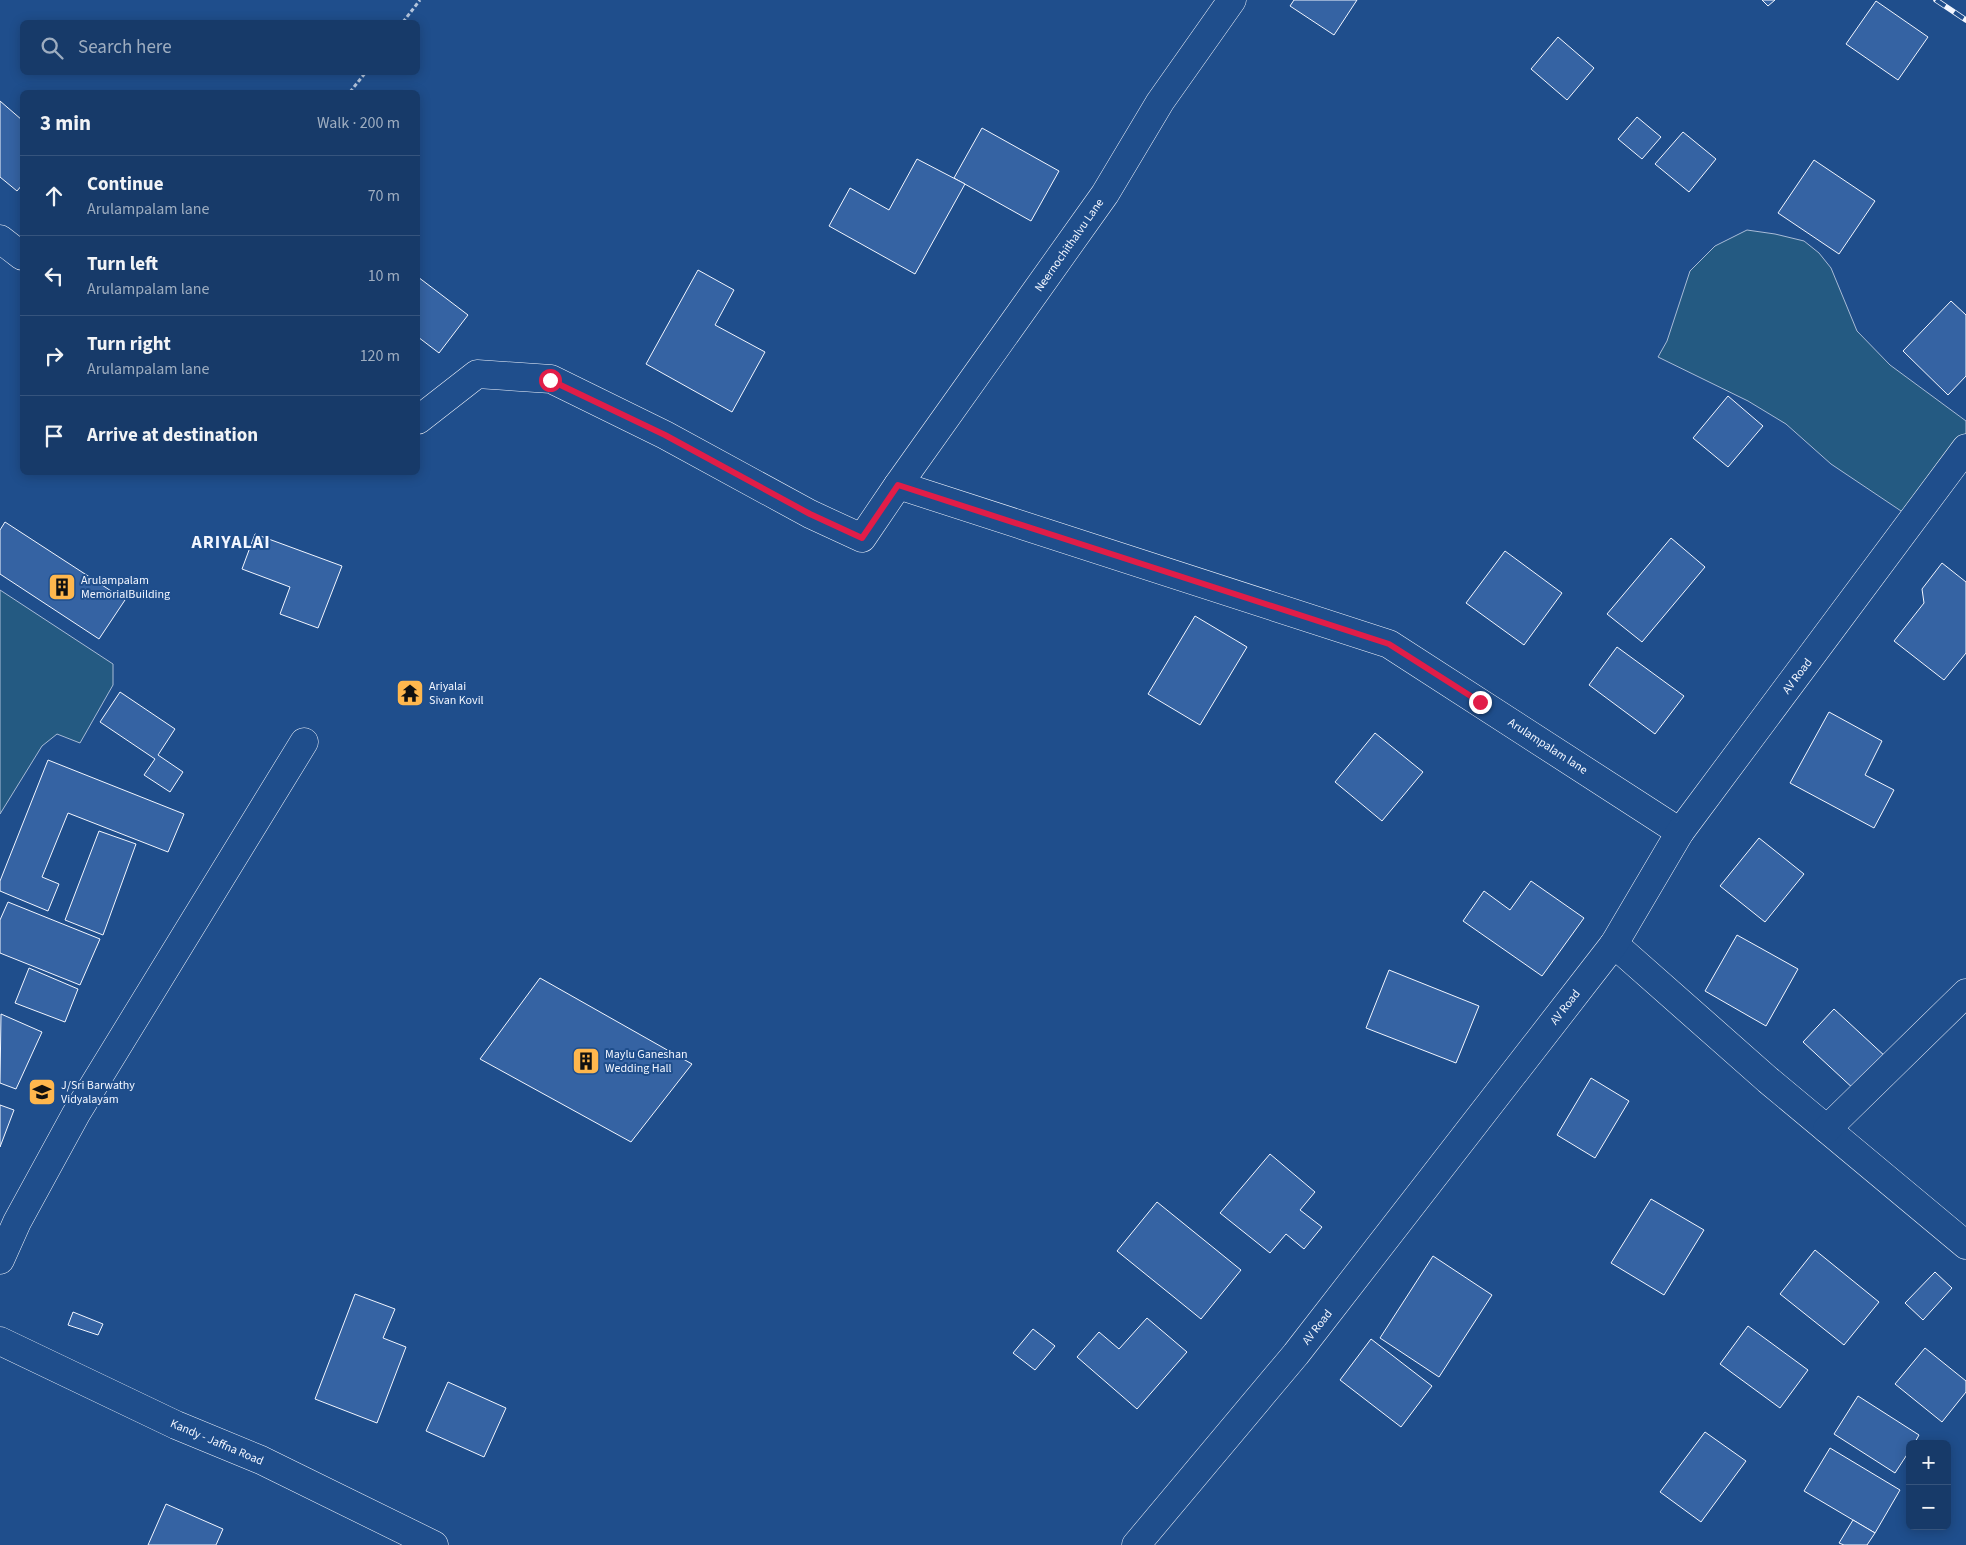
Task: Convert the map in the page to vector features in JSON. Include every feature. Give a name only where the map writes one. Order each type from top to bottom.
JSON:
[{"type":"main road","name":"Neernochithalvu Lane","points":[[898,485],[1105,194],[1160,102],[1232,0]]},
{"type":"main road","points":[[0,240],[20,255]]},
{"type":"main road","points":[[420,418],[477,374],[550,380],[665,435],[810,514],[862,538],[898,485]]},
{"type":"main road","name":"AV Road","points":[[1136,1545],[1296,1354],[1614,944],[1680,832],[1966,448]]},
{"type":"main road","name":"Arulampalam lane","points":[[898,485],[1389,644],[1680,832]]},
{"type":"main road","points":[[0,1260],[17,1222],[76,1114],[304,742]]},
{"type":"main road","points":[[1614,944],[1768,1080],[1966,1245]]},
{"type":"main road","points":[[1827,1129],[1966,993]]},
{"type":"main road","name":"Kandy - Jaffna Road","points":[[0,1341],[176,1425],[261,1460],[434,1545]]},
{"type":"path","points":[[405,20],[420,0]]},
{"type":"path","points":[[352,90],[364,75]]},
{"type":"shaded area","points":[[1747,230],[1804,241],[1819,253],[1831,268],[1857,331],[1890,365],[1966,421],[1966,448],[1913,519],[1831,464],[1786,424],[1748,401],[1658,357],[1667,341],[1690,271],[1715,246]]},
{"type":"shaded area","points":[[0,590],[113,664],[113,685],[80,743],[57,734],[42,746],[0,814]]},
{"type":"building","points":[[1294,0],[1357,0],[1334,35],[1290,6]]},
{"type":"building","points":[[1762,0],[1775,0],[1768,6]]},
{"type":"building","points":[[1876,1],[1928,37],[1898,80],[1846,44]]},
{"type":"building","points":[[1558,37],[1594,68],[1567,100],[1531,69]]},
{"type":"building","points":[[0,101],[20,118],[20,187],[17,191],[0,177]]},
{"type":"building","points":[[1637,117],[1661,137],[1642,159],[1618,139]]},
{"type":"building","points":[[982,128],[1059,171],[1031,221],[954,178]]},
{"type":"building","points":[[1683,132],[1716,159],[1689,192],[1655,164]]},
{"type":"building","points":[[917,159],[965,184],[915,274],[829,226],[850,188],[889,210]]},
{"type":"building","points":[[1814,160],[1875,201],[1839,254],[1778,213]]},
{"type":"building","points":[[698,270],[734,290],[715,325],[765,352],[732,412],[646,364]]},
{"type":"building","points":[[420,279],[468,315],[439,353],[420,339]]},
{"type":"building","points":[[1951,301],[1966,315],[1966,376],[1948,395],[1903,351]]},
{"type":"building","points":[[1728,396],[1763,426],[1728,467],[1693,438]]},
{"type":"building","name":"Arulampalam MemorialBuilding","points":[[5,522],[125,600],[99,639],[0,574],[0,530]]},
{"type":"building","points":[[255,534],[342,566],[318,628],[280,614],[290,587],[242,569]]},
{"type":"building","points":[[1671,538],[1705,567],[1642,642],[1607,614]]},
{"type":"building","points":[[1505,551],[1562,593],[1524,645],[1466,603]]},
{"type":"building","points":[[1942,563],[1966,582],[1966,653],[1944,680],[1894,641],[1924,603],[1922,589]]},
{"type":"building","points":[[1195,616],[1247,647],[1200,725],[1148,694]]},
{"type":"building","points":[[1617,647],[1684,696],[1655,734],[1589,685]]},
{"type":"building","points":[[120,692],[175,729],[158,755],[183,772],[170,792],[144,775],[155,759],[100,722]]},
{"type":"building","points":[[1829,712],[1882,741],[1865,775],[1894,790],[1874,828],[1790,783]]},
{"type":"building","points":[[1375,733],[1423,772],[1382,821],[1335,782]]},
{"type":"building","points":[[48,760],[184,814],[168,852],[68,813],[42,877],[59,884],[48,911],[0,891],[0,881]]},
{"type":"building","points":[[99,831],[136,844],[103,935],[65,920]]},
{"type":"building","points":[[1759,838],[1804,874],[1765,922],[1720,886]]},
{"type":"building","points":[[1531,881],[1584,918],[1542,976],[1463,921],[1484,891],[1510,910]]},
{"type":"building","points":[[8,902],[100,939],[80,985],[0,953],[0,920]]},
{"type":"building","points":[[1737,935],[1798,969],[1766,1026],[1705,991]]},
{"type":"building","points":[[29,968],[78,989],[65,1022],[15,1003]]},
{"type":"building","points":[[1389,970],[1479,1006],[1456,1063],[1366,1028]]},
{"type":"building","name":"Maylu Ganeshan Wedding Hall","points":[[540,978],[692,1064],[631,1142],[480,1059]]},
{"type":"building","points":[[1834,1009],[1887,1058],[1856,1091],[1803,1042]]},
{"type":"building","points":[[1,1014],[42,1032],[16,1089],[0,1083]]},
{"type":"building","points":[[1591,1078],[1629,1101],[1595,1158],[1557,1135]]},
{"type":"building","points":[[0,1105],[14,1110],[0,1147]]},
{"type":"building","points":[[1270,1154],[1315,1192],[1300,1210],[1322,1227],[1304,1249],[1286,1234],[1270,1253],[1220,1213]]},
{"type":"building","points":[[1651,1199],[1704,1230],[1664,1295],[1611,1263]]},
{"type":"building","points":[[1157,1202],[1241,1270],[1201,1319],[1117,1251]]},
{"type":"building","points":[[1815,1250],[1879,1302],[1844,1345],[1780,1294]]},
{"type":"building","points":[[1433,1256],[1492,1295],[1439,1377],[1380,1338]]},
{"type":"building","points":[[1935,1272],[1952,1288],[1923,1320],[1905,1303]]},
{"type":"building","points":[[355,1294],[395,1309],[383,1338],[406,1347],[377,1423],[315,1399]]},
{"type":"building","points":[[73,1312],[103,1324],[98,1335],[68,1325]]},
{"type":"building","points":[[1147,1318],[1187,1352],[1137,1409],[1077,1357],[1099,1332],[1119,1349]]},
{"type":"building","points":[[1748,1326],[1808,1370],[1780,1408],[1720,1364]]},
{"type":"building","points":[[1033,1329],[1055,1346],[1035,1370],[1013,1353]]},
{"type":"building","points":[[1371,1339],[1432,1386],[1401,1427],[1340,1380]]},
{"type":"building","points":[[1925,1348],[1966,1381],[1966,1392],[1942,1422],[1895,1384]]},
{"type":"building","points":[[448,1382],[506,1408],[484,1457],[426,1431]]},
{"type":"building","points":[[1858,1396],[1919,1435],[1916,1440],[1906,1440],[1906,1456],[1895,1473],[1834,1434]]},
{"type":"building","points":[[1705,1432],[1746,1461],[1701,1522],[1660,1492]]},
{"type":"building","points":[[1830,1448],[1900,1490],[1875,1533],[1804,1491]]},
{"type":"building","points":[[166,1504],[223,1529],[216,1545],[148,1545]]},
{"type":"building","points":[[1853,1520],[1875,1533],[1867,1545],[1844,1545],[1839,1543]]},
{"type":"railway","points":[[1936,0],[1966,20]]},
{"type":"place","name":"Arulampalam MemorialBuilding","points":[[62,587]]},
{"type":"place","name":"Ariyalai Sivan Kovil","points":[[410,693]]},
{"type":"place","name":"Maylu Ganeshan Wedding Hall","points":[[586,1061]]},
{"type":"place","name":"J/Sri Barwathy Vidyalayam","points":[[42,1092]]},
{"type":"district","name":"ARIYALAI","points":[[231,542]]},
{"type":"route","points":[[550,380],[665,435],[810,514],[862,538],[898,485],[1389,644],[1480,702]]}]
